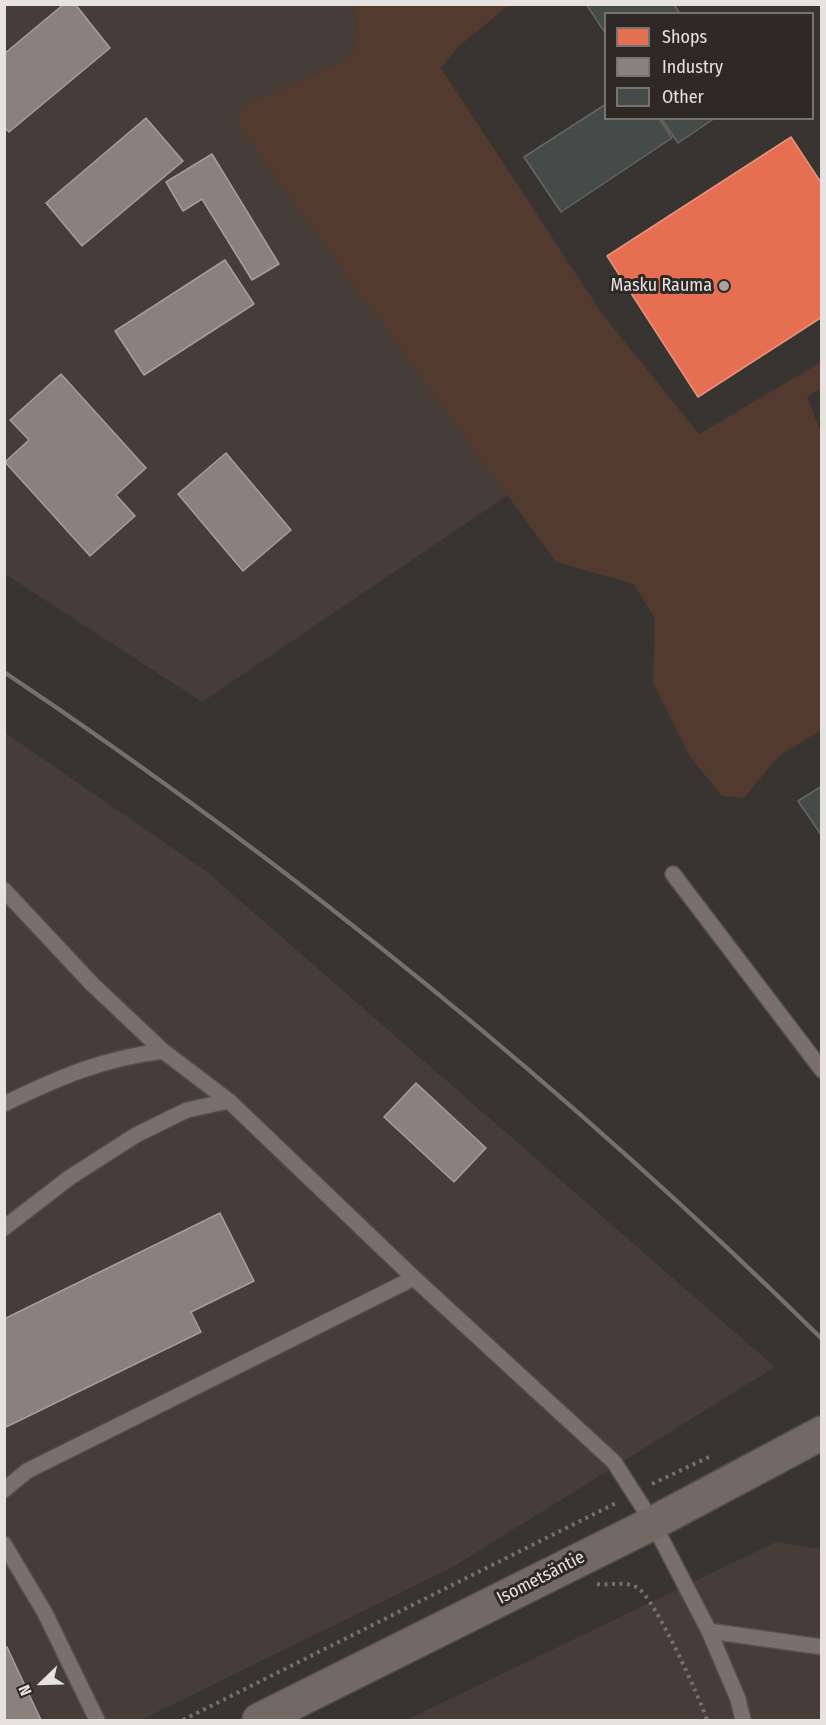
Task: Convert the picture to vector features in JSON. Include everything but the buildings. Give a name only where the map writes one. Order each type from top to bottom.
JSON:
[{"type":"main road","name":"Isometsäntie","points":[[259,1720],[652,1523],[822,1433]]},
{"type":"lane","points":[[673,874],[822,1070]]},
{"type":"lane","points":[[4,890],[92,984],[163,1051],[229,1101],[414,1278],[583,1431],[618,1467],[635,1492],[709,1631],[738,1699],[744,1720]]},
{"type":"lane","points":[[4,1104],[89,1066],[123,1056],[163,1051]]},
{"type":"lane","points":[[4,1228],[69,1178],[136,1135],[187,1110],[229,1101]]},
{"type":"lane","points":[[4,1490],[27,1471],[414,1278]]},
{"type":"lane","points":[[4,1545],[45,1613],[97,1720]]},
{"type":"lane","points":[[709,1631],[822,1647]]},
{"type":"path","points":[[183,1720],[718,1452]]},
{"type":"path","points":[[570,1527],[598,1585],[624,1582],[639,1589],[653,1607],[707,1720]]},
{"type":"shaded area","points":[[4,5],[354,5],[358,36],[350,58],[241,107],[241,130],[508,495],[202,702],[5,574]]},
{"type":"shaded area","points":[[354,5],[509,5],[458,47],[441,68],[603,315],[699,434],[821,362],[821,388],[807,397],[822,435],[821,730],[778,757],[744,798],[722,796],[690,757],[653,683],[655,619],[634,584],[556,562],[241,130],[241,107],[350,58],[358,36]]},
{"type":"shaded area","points":[[4,732],[206,871],[775,1367],[453,1567],[141,1720],[5,1720]]},
{"type":"shaded area","points":[[776,1542],[821,1549],[821,1720],[406,1720]]},
{"type":"railway","points":[[4,672],[220,824],[429,986],[629,1158],[727,1247],[822,1339]]},
{"type":"place","name":"Masku Rauma","points":[[724,286]]}]
